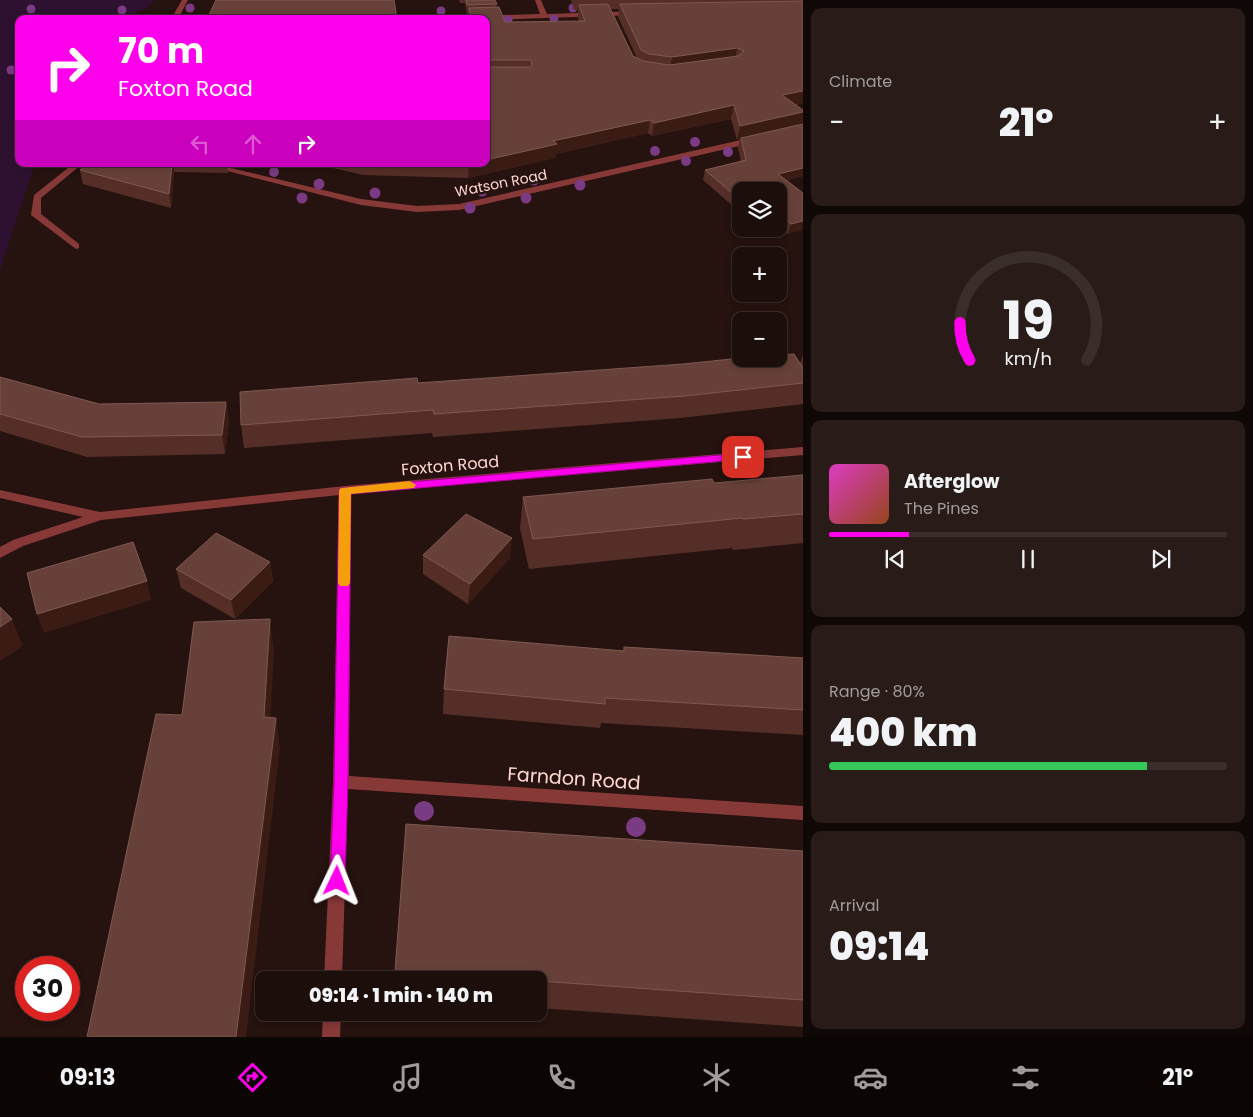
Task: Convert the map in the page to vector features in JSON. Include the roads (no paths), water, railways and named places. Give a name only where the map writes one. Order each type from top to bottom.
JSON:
[{"type":"street","points":[[176,15],[185,0]]},
{"type":"street","points":[[538,0],[544,14]]},
{"type":"street","points":[[490,16],[544,14],[613,16],[640,13]]},
{"type":"street","name":"Watson Road","points":[[216,167],[361,202],[417,209],[459,206],[534,192],[765,138]]},
{"type":"street","points":[[74,167],[37,197],[36,215],[76,246]]},
{"type":"street","name":"Foxton Road","points":[[100,516],[345,490],[803,452]]},
{"type":"street","points":[[333,971],[341,782],[345,490]]},
{"type":"street","points":[[0,494],[100,516]]},
{"type":"street","points":[[0,553],[18,543],[100,516]]},
{"type":"street","name":"Farndon Road","points":[[341,782],[803,813]]},
{"type":"street","points":[[331,1037],[332,1021]]}]
